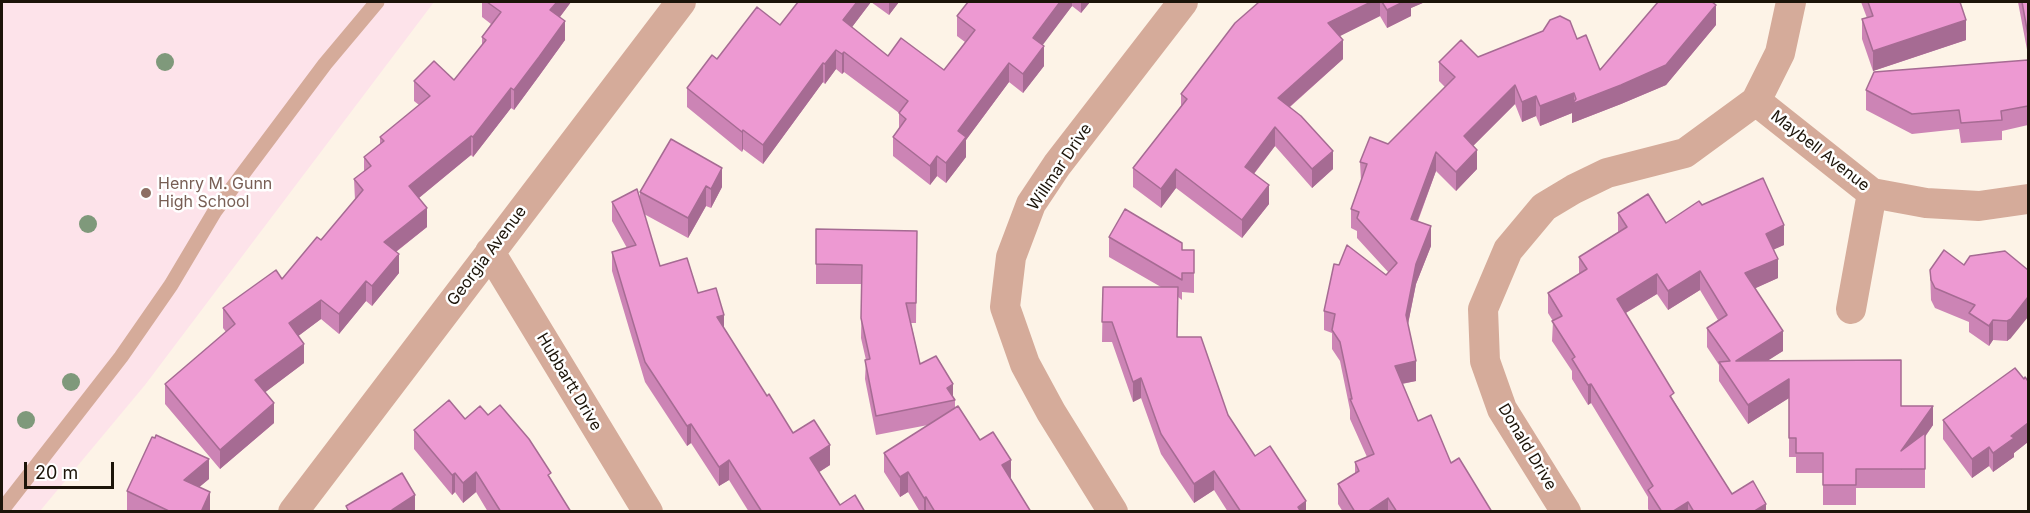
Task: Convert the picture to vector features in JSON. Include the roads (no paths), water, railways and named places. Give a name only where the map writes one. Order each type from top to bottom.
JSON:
[{"type":"street","name":"Georgia Avenue","points":[[293,512],[681,2]]},
{"type":"street","name":"Willmar Drive","points":[[1113,512],[1051,412],[1025,364],[1005,307],[1011,257],[1031,204],[1057,165],[1183,2]]},
{"type":"street","name":"Donald Drive","points":[[1566,512],[1502,409],[1485,361],[1482,309],[1508,250],[1544,207],[1607,173],[1685,153],[1756,101],[1780,53],[1791,2]]},
{"type":"street","name":"Maybell Avenue","points":[[1756,101],[1872,193],[1926,203],[1979,206],[2028,199]]},
{"type":"street","points":[[1851,309],[1872,193]]},
{"type":"street","name":"Hubbartt Drive","points":[[490,252],[648,512]]},
{"type":"lane","points":[[2,510],[121,357],[171,285],[215,211],[325,64],[377,2]]},
{"type":"place","name":"Henry M. Gunn High School","points":[[146,193]]}]
